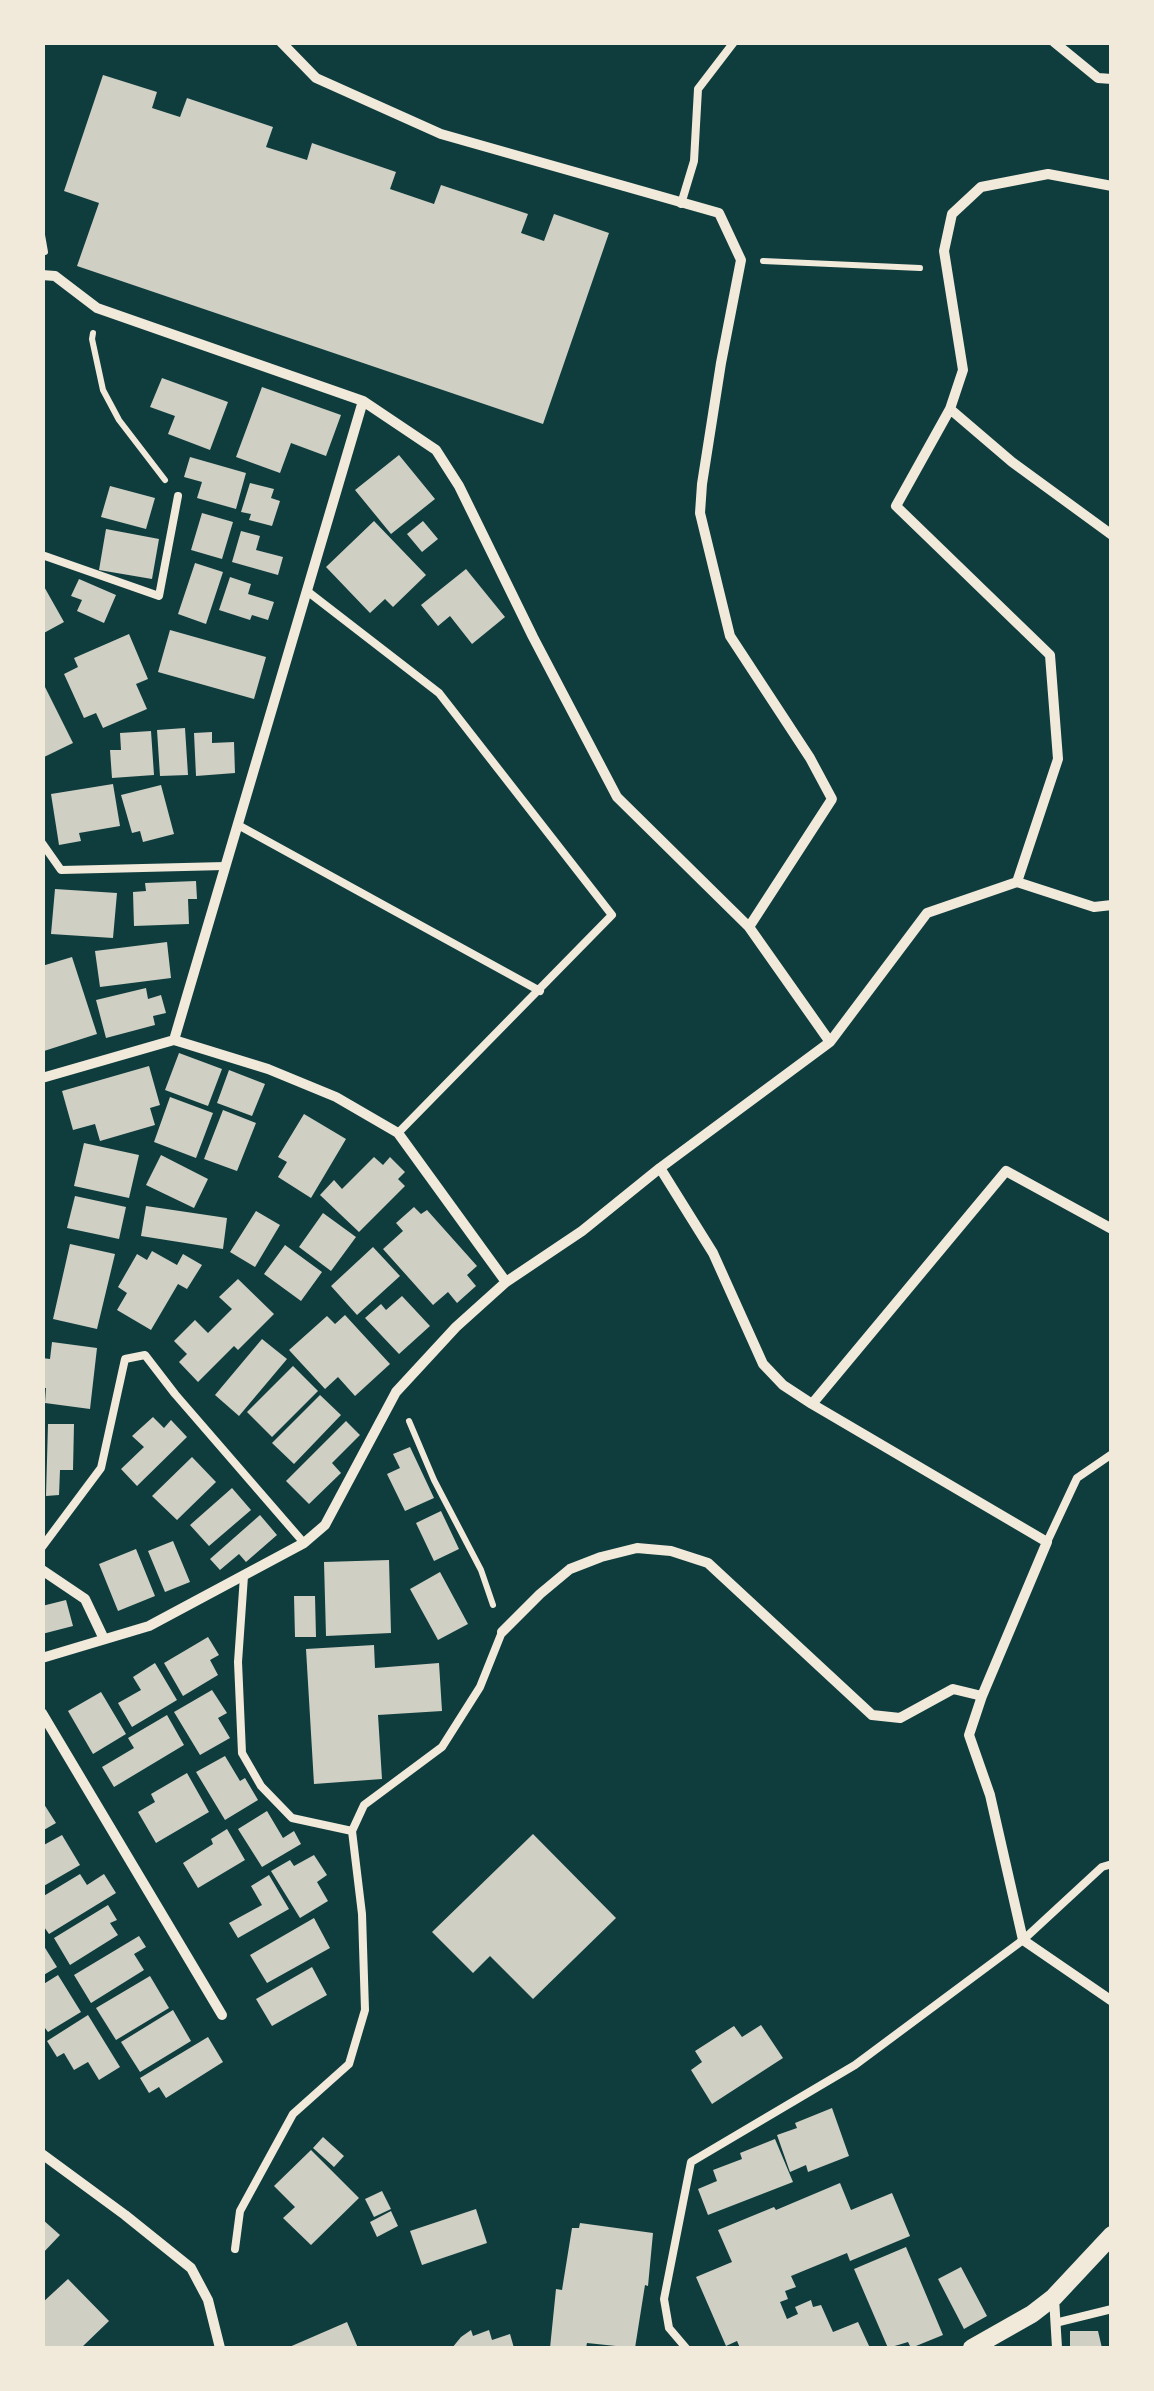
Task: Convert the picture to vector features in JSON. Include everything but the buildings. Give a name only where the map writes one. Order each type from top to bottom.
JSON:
[{"type":"street","points":[[282,42],[316,78],[441,134],[718,213],[741,260],[721,363],[700,512],[730,636],[810,758],[832,799],[749,927]]},
{"type":"street","points":[[1054,42],[1098,78],[1112,78]]},
{"type":"street","points":[[1017,882],[1058,759],[1050,655],[896,506],[950,409],[964,370],[944,251],[952,214],[981,186],[1048,174],[1112,186]]},
{"type":"street","points":[[42,275],[55,276],[97,308],[364,402],[436,450],[459,486],[617,798],[749,927],[830,1042]]},
{"type":"street","points":[[174,1040],[364,402]]},
{"type":"street","points":[[950,409],[1012,462],[1112,534]]},
{"type":"street","points":[[42,1658],[148,1626],[304,1543],[325,1526],[396,1392],[456,1327],[506,1282],[582,1231],[830,1042],[927,913],[1017,882],[1094,907],[1112,905]]},
{"type":"street","points":[[42,1078],[174,1040],[336,1097],[398,1133],[506,1282]]},
{"type":"street","points":[[660,1168],[713,1254],[763,1364],[783,1385],[1048,1542],[982,1696],[970,1735],[990,1796],[1023,1940],[1112,2001]]},
{"type":"street","points":[[812,1404],[1006,1171],[1112,1230]]},
{"type":"street","points":[[502,1632],[570,1568],[637,1548],[671,1551],[708,1564],[872,1715],[900,1718],[953,1690],[982,1696]]},
{"type":"street","points":[[42,1570],[85,1599],[104,1638]]},
{"type":"street","points":[[42,1713],[222,2015]]},
{"type":"street","points":[[42,2154],[191,2268],[208,2300],[220,2348]]},
{"type":"street","points":[[972,2348],[1032,2314],[1112,2235]]},
{"type":"street","points":[[1054,2296],[1057,2348]]},
{"type":"lane","points":[[681,204],[694,161],[698,89],[734,42]]},
{"type":"lane","points":[[42,554],[159,596],[178,496]]},
{"type":"lane","points":[[307,590],[440,692],[612,916],[398,1133]]},
{"type":"lane","points":[[238,825],[540,991]]},
{"type":"lane","points":[[42,843],[61,870],[225,866]]},
{"type":"lane","points":[[42,1547],[102,1468],[126,1359],[145,1356],[304,1543]]},
{"type":"lane","points":[[1048,1542],[1077,1478],[1112,1454]]},
{"type":"lane","points":[[244,1576],[238,1662],[242,1753],[261,1786],[292,1818],[352,1831]]},
{"type":"lane","points":[[235,2250],[240,2211],[293,2114],[349,2064],[364,2010],[362,1914],[352,1831],[364,1805],[442,1747],[480,1687],[502,1632]]},
{"type":"lane","points":[[686,2348],[670,2328],[664,2299],[691,2162],[855,2066],[1023,1940],[1102,1867],[1112,1864]]},
{"type":"lane","points":[[1055,2324],[1112,2309]]},
{"type":"path","points":[[741,260],[946,268]]},
{"type":"path","points":[[97,308],[92,339],[103,390],[119,420],[178,496]]},
{"type":"path","points":[[396,1392],[434,1480],[481,1570],[502,1632]]}]
